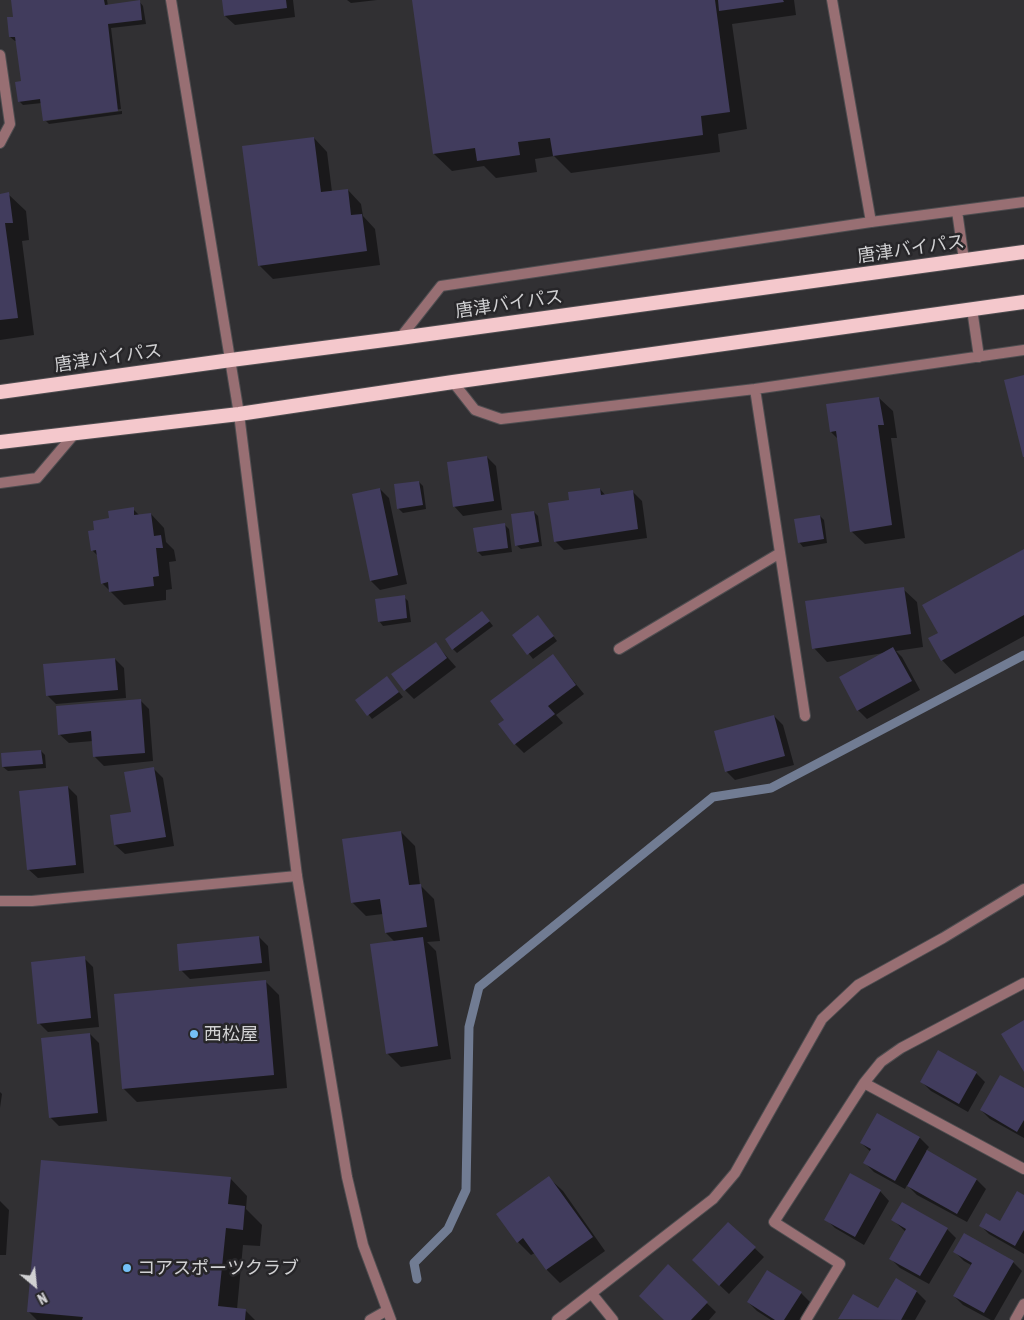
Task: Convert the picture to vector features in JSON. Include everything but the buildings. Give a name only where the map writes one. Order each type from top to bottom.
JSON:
[{"type":"highway","name":"唐津バイパス","points":[[0,392],[1024,252]]},
{"type":"highway","points":[[0,442],[239,414],[1024,302]]},
{"type":"street","points":[[171,0],[239,414],[297,876],[347,1177],[363,1246],[388,1316],[370,1320]]},
{"type":"street","points":[[832,0],[870,222]]},
{"type":"street","points":[[0,55],[10,124],[0,143]]},
{"type":"street","points":[[400,338],[441,286],[870,222],[1024,202]]},
{"type":"street","points":[[957,211],[964,260]]},
{"type":"street","points":[[972,309],[979,357]]},
{"type":"street","points":[[453,382],[475,410],[501,419],[755,389],[1024,350]]},
{"type":"street","points":[[755,389],[805,716]]},
{"type":"street","points":[[0,483],[37,478],[76,432]]},
{"type":"street","points":[[619,649],[780,553]]},
{"type":"street","points":[[0,901],[32,901],[297,876]]},
{"type":"street","points":[[557,1320],[713,1200],[735,1173],[822,1020],[858,985],[943,938],[1024,889]]},
{"type":"street","points":[[806,1320],[840,1264],[774,1222],[864,1083],[881,1062],[901,1048],[1024,983]]},
{"type":"street","points":[[864,1083],[1024,1169]]},
{"type":"street","points":[[592,1294],[613,1320]]},
{"type":"street","points":[[1015,1320],[1024,1304]]},
{"type":"waterway","points":[[417,1279],[414,1263],[448,1229],[466,1190],[469,1027],[479,987],[713,797],[771,788],[1024,655]]},
{"type":"place","name":"西松屋","points":[[194,1034]]},
{"type":"place","name":"コアスポーツクラブ","points":[[127,1268]]}]
